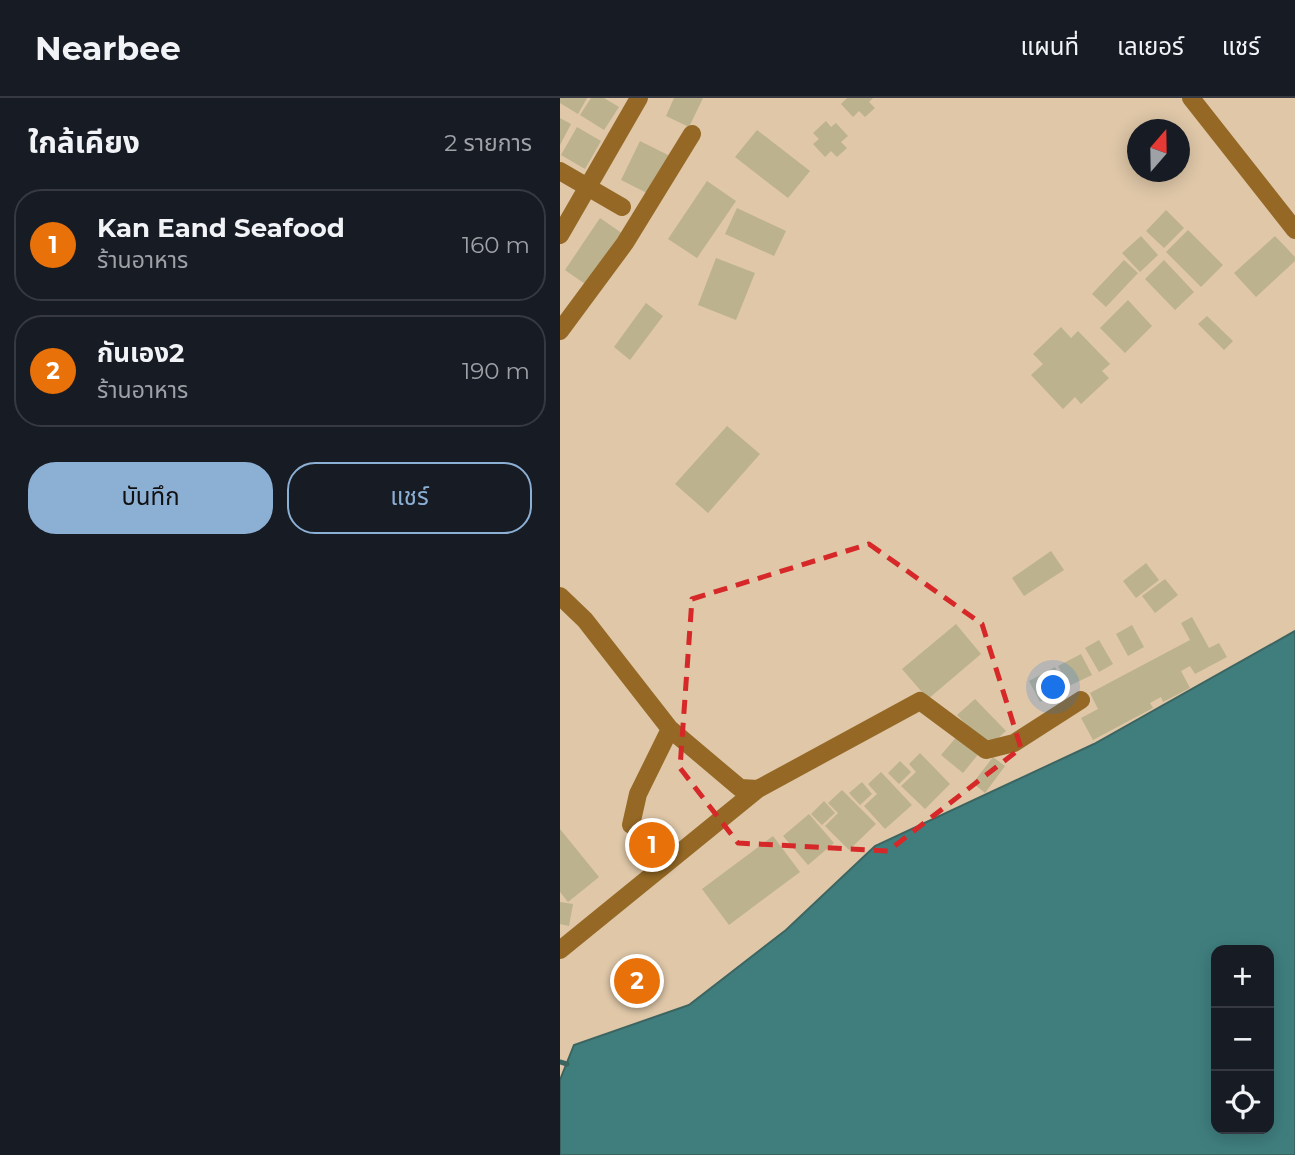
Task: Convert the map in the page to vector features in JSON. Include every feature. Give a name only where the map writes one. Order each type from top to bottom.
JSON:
[{"type":"street","points":[[560,235],[639,98]]},
{"type":"street","points":[[1191,98],[1295,229]]},
{"type":"street","points":[[560,331],[625,243],[692,134]]},
{"type":"street","points":[[560,171],[622,206]]},
{"type":"street","points":[[560,596],[585,620],[670,729],[740,788],[758,789]]},
{"type":"street","points":[[560,950],[758,789],[920,701],[986,750],[1014,743],[1081,700]]},
{"type":"street","points":[[631,825],[638,794],[670,729]]},
{"type":"highlighted area","points":[[869,544],[982,624],[1021,748],[888,851],[738,843],[680,768],[692,599]]},
{"type":"water","points":[[1295,631],[1295,1155],[560,1155],[560,1080],[574,1045],[689,1005],[786,930],[875,846],[1094,744]]},
{"type":"building","points":[[560,98],[587,98],[578,114],[560,103]]},
{"type":"building","points":[[591,98],[604,98],[619,107],[604,130],[580,115]]},
{"type":"building","points":[[674,98],[703,98],[689,127],[666,116]]},
{"type":"building","points":[[847,98],[873,98],[869,102],[875,108],[865,117],[859,111],[853,117],[841,104]]},
{"type":"building","points":[[560,118],[571,124],[560,145]]},
{"type":"building","points":[[826,121],[831,127],[836,123],[848,136],[841,142],[847,148],[837,157],[831,151],[825,157],[813,144],[819,139],[813,133]]},
{"type":"building","points":[[577,127],[601,141],[585,169],[561,155]]},
{"type":"building","points":[[757,130],[810,171],[788,198],[735,157]]},
{"type":"building","points":[[640,141],[670,156],[651,195],[621,180]]},
{"type":"building","points":[[707,181],[736,201],[697,258],[668,239]]},
{"type":"building","points":[[737,208],[786,231],[774,256],[725,234]]},
{"type":"building","points":[[1166,210],[1184,228],[1164,248],[1146,231]]},
{"type":"building","points":[[600,218],[623,234],[588,286],[565,270]]},
{"type":"building","points":[[1188,230],[1223,265],[1201,287],[1166,252]]},
{"type":"building","points":[[1141,236],[1158,255],[1140,272],[1122,253]]},
{"type":"building","points":[[1275,236],[1295,257],[1295,261],[1256,297],[1234,273]]},
{"type":"building","points":[[716,258],[755,273],[736,320],[698,305]]},
{"type":"building","points":[[1124,260],[1138,273],[1106,307],[1092,294]]},
{"type":"building","points":[[1164,260],[1194,292],[1175,310],[1145,279]]},
{"type":"building","points":[[1128,300],[1152,326],[1125,353],[1100,328]]},
{"type":"building","points":[[646,303],[663,316],[630,360],[614,347]]},
{"type":"building","points":[[1207,316],[1233,341],[1224,350],[1198,324]]},
{"type":"building","points":[[1061,327],[1071,338],[1078,331],[1110,364],[1102,371],[1109,378],[1081,404],[1075,397],[1063,409],[1031,375],[1043,364],[1033,354]]},
{"type":"building","points":[[727,426],[760,454],[708,513],[675,484]]},
{"type":"building","points":[[1051,551],[1064,570],[1024,596],[1012,578]]},
{"type":"building","points":[[1146,563],[1159,580],[1136,598],[1123,581]]},
{"type":"building","points":[[1165,579],[1178,595],[1155,613],[1142,596]]},
{"type":"building","points":[[1192,617],[1209,648],[1219,643],[1227,657],[1195,674],[1190,666],[1181,671],[1190,688],[1163,702],[1161,697],[1150,703],[1153,708],[1093,740],[1081,718],[1098,709],[1090,693],[1190,640],[1181,623]]},
{"type":"building","points":[[956,624],[981,654],[928,699],[902,669]]},
{"type":"building","points":[[1132,625],[1144,647],[1128,656],[1116,634]]},
{"type":"building","points":[[1099,640],[1113,664],[1099,672],[1085,648]]},
{"type":"building","points":[[1081,654],[1092,675],[1069,686],[1058,666]]},
{"type":"building","points":[[1055,667],[1066,688],[1040,702],[1029,681]]},
{"type":"building","points":[[975,699],[1006,731],[988,747],[957,715]]},
{"type":"building","points":[[959,734],[980,752],[963,773],[941,755]]},
{"type":"building","points":[[920,753],[950,784],[925,809],[901,786],[916,772],[909,764]]},
{"type":"building","points":[[993,757],[1005,766],[985,793],[973,783]]},
{"type":"building","points":[[900,761],[911,772],[899,784],[888,773]]},
{"type":"building","points":[[881,772],[912,805],[885,829],[864,806],[877,794],[868,784]]},
{"type":"building","points":[[862,782],[872,794],[860,805],[849,793]]},
{"type":"building","points":[[842,790],[876,824],[849,850],[825,826],[838,813],[828,803]]},
{"type":"building","points":[[824,801],[835,813],[822,825],[811,814]]},
{"type":"building","points":[[809,814],[834,843],[808,865],[783,836]]},
{"type":"building","points":[[648,822],[676,849],[656,868],[629,841]]},
{"type":"building","points":[[560,829],[599,877],[568,902],[560,892]]},
{"type":"building","points":[[773,836],[800,872],[729,925],[702,889]]},
{"type":"building","points":[[560,902],[573,904],[569,926],[560,924]]},
{"type":"waterway","points":[[560,1062],[567,1064]]},
{"type":"place","name":"Kan Eand Seafood","points":[[652,845]]},
{"type":"place","name":"กันเอง2","points":[[637,981]]}]
